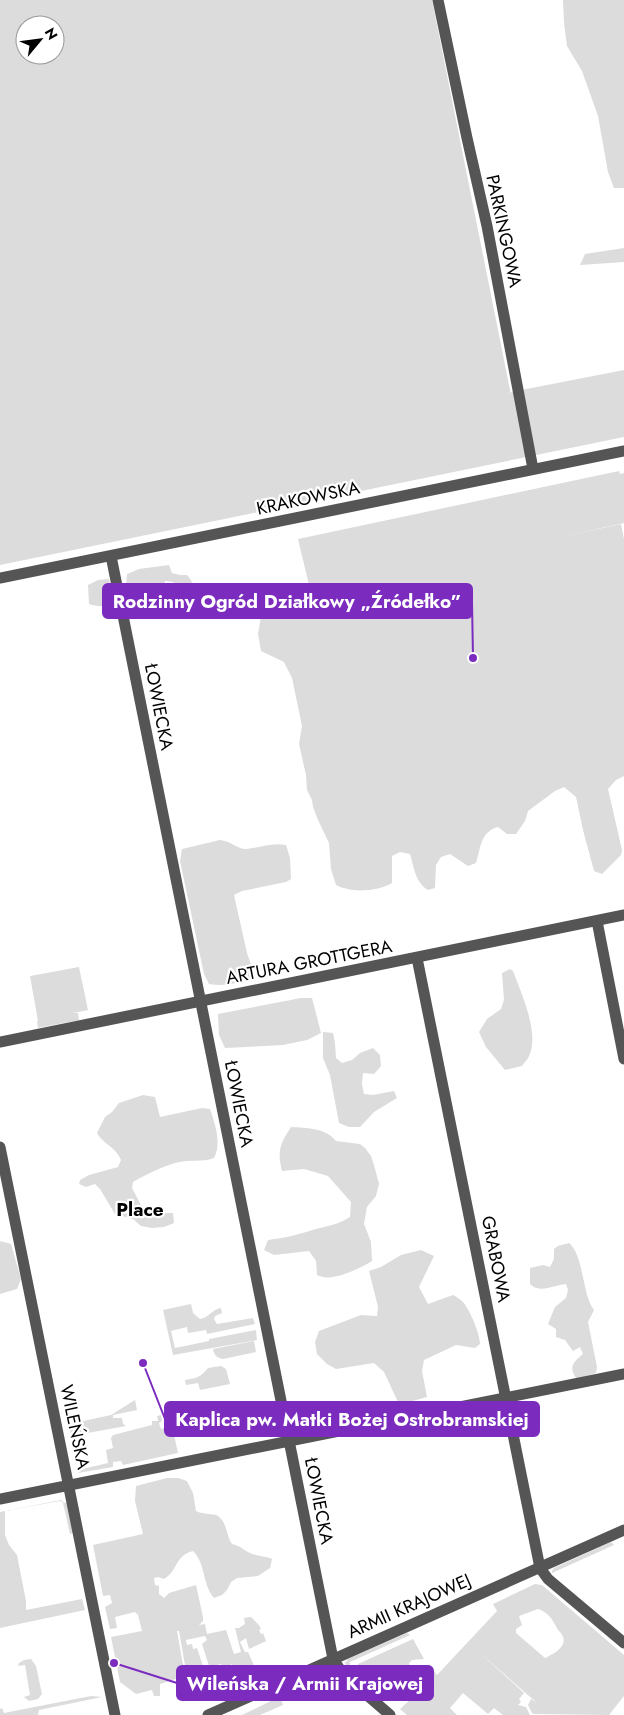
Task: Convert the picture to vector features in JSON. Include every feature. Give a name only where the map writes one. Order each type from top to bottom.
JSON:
[{"type":"street","name":"PARKINGOWA","points":[[438,0],[466,138],[487,226],[533,470]]},
{"type":"street","name":"KRAKOWSKA","points":[[0,578],[533,470],[624,454]]},
{"type":"street","name":"ŁOWIECKA","points":[[111,556],[333,1659]]},
{"type":"street","name":"ARTURA GROTTGERA","points":[[0,1042],[624,915]]},
{"type":"street","points":[[597,921],[624,1058]]},
{"type":"street","name":"GRABOWA","points":[[417,958],[540,1568]]},
{"type":"street","name":"WILEŃSKA","points":[[0,1147],[115,1715]]},
{"type":"street","points":[[0,1500],[624,1374]]},
{"type":"street","name":"ARMII KRAJOWEJ","points":[[208,1715],[624,1530]]},
{"type":"street","points":[[540,1568],[548,1579],[624,1643]]},
{"type":"street","points":[[333,1659],[344,1675],[390,1715]]},
{"type":"shaded area","points":[[0,0],[432,0],[511,395],[511,392],[624,370],[624,437],[0,565]]},
{"type":"shaded area","points":[[563,0],[624,0],[624,188],[614,188],[608,172],[598,116],[582,71],[567,46]]},
{"type":"shaded area","points":[[624,248],[624,262],[580,265],[585,254]]},
{"type":"shaded area","points":[[619,471],[620,474],[624,473],[624,523],[551,539],[621,524],[624,539],[624,776],[616,780],[608,789],[622,850],[621,855],[602,874],[594,871],[576,797],[564,787],[555,791],[528,811],[525,821],[516,834],[507,834],[498,827],[492,829],[482,841],[476,863],[468,866],[450,854],[441,857],[436,865],[435,888],[428,890],[420,883],[410,854],[400,852],[392,856],[392,883],[372,890],[356,890],[336,885],[331,869],[329,843],[307,790],[306,775],[299,744],[302,726],[292,678],[284,662],[261,651],[258,634],[262,610],[261,599],[264,594],[271,591],[309,585],[298,539]]},
{"type":"shaded area","points":[[169,565],[172,573],[187,575],[192,584],[179,586],[173,582],[165,581],[163,590],[144,593],[144,599],[192,588],[194,593],[131,607],[126,587],[127,574],[139,569]]},
{"type":"shaded area","points":[[109,579],[114,603],[102,606],[89,604],[88,585],[98,580]]},
{"type":"shaded area","points":[[220,840],[246,849],[286,845],[290,858],[291,879],[286,882],[242,891],[234,895],[247,953],[255,976],[227,985],[209,984],[204,974],[180,861],[182,849]]},
{"type":"shaded area","points":[[79,967],[88,1010],[73,1013],[78,1013],[79,1020],[38,1028],[30,976]]},
{"type":"shaded area","points":[[510,969],[513,971],[528,1013],[531,1025],[532,1047],[522,1066],[505,1070],[486,1047],[479,1032],[487,1019],[501,1009],[504,1000],[502,973]]},
{"type":"shaded area","points":[[301,998],[312,998],[321,1033],[307,1040],[283,1045],[225,1048],[219,1035],[218,1014]]},
{"type":"shaded area","points":[[323,1032],[333,1033],[336,1058],[342,1063],[352,1060],[360,1053],[373,1048],[380,1055],[381,1066],[374,1074],[363,1073],[362,1084],[364,1094],[373,1095],[394,1091],[397,1098],[374,1112],[360,1127],[349,1127],[339,1123],[330,1075],[323,1058]]},
{"type":"shaded area","points":[[143,1095],[155,1097],[160,1117],[202,1108],[210,1109],[218,1140],[214,1158],[172,1164],[133,1182],[132,1188],[142,1207],[154,1206],[157,1213],[173,1213],[174,1223],[164,1227],[152,1228],[141,1226],[133,1219],[115,1214],[95,1184],[86,1187],[79,1184],[80,1180],[89,1175],[118,1167],[121,1160],[119,1155],[97,1133],[105,1117],[119,1103]]},
{"type":"shaded area","points":[[291,1127],[322,1131],[336,1141],[360,1144],[371,1156],[379,1184],[376,1196],[367,1207],[364,1224],[371,1242],[372,1261],[353,1271],[337,1276],[323,1277],[317,1275],[316,1261],[309,1251],[274,1255],[264,1250],[268,1240],[288,1237],[332,1225],[350,1217],[351,1202],[328,1176],[304,1169],[282,1171],[280,1148]]},
{"type":"shaded area","points":[[0,1241],[11,1244],[21,1279],[17,1289],[0,1294]]},
{"type":"shaded area","points":[[569,1243],[578,1256],[587,1295],[594,1310],[588,1322],[597,1367],[596,1373],[577,1379],[572,1368],[574,1363],[583,1354],[580,1347],[573,1351],[565,1340],[556,1337],[556,1329],[548,1324],[555,1307],[566,1298],[568,1290],[566,1284],[543,1289],[530,1284],[530,1268],[543,1265],[550,1267],[554,1259],[554,1249]]},
{"type":"shaded area","points":[[421,1250],[434,1256],[419,1287],[428,1304],[453,1295],[460,1299],[471,1316],[480,1344],[475,1348],[456,1345],[424,1360],[422,1371],[427,1397],[409,1402],[398,1402],[384,1372],[374,1363],[336,1369],[327,1364],[317,1354],[315,1342],[319,1331],[361,1315],[377,1316],[378,1307],[369,1271],[381,1267],[401,1255]]},
{"type":"shaded area","points":[[191,1304],[193,1313],[200,1319],[221,1308],[222,1313],[215,1316],[214,1319],[217,1324],[253,1318],[255,1324],[207,1334],[206,1330],[188,1333],[187,1327],[171,1331],[175,1348],[256,1330],[257,1340],[173,1355],[163,1310]]},
{"type":"shaded area","points":[[254,1341],[256,1352],[223,1359],[216,1356],[213,1349]]},
{"type":"shaded area","points":[[221,1366],[226,1369],[230,1384],[200,1390],[198,1383],[186,1385],[185,1380],[198,1377],[208,1368]]},
{"type":"shaded area","points":[[135,1400],[137,1410],[113,1415],[113,1418],[122,1418],[123,1424],[126,1426],[71,1436],[69,1424],[111,1415]]},
{"type":"shaded area","points":[[161,1415],[162,1421],[159,1423],[161,1429],[172,1425],[178,1453],[123,1465],[121,1461],[113,1462],[113,1467],[78,1473],[78,1470],[108,1463],[106,1450],[113,1448],[111,1438],[113,1435],[152,1425],[152,1421],[158,1421],[157,1416]]},
{"type":"shaded area","points":[[167,1478],[178,1478],[187,1481],[193,1493],[196,1511],[218,1516],[224,1523],[232,1544],[253,1554],[272,1559],[270,1568],[258,1576],[237,1578],[231,1582],[222,1595],[214,1598],[207,1587],[200,1562],[193,1551],[183,1556],[172,1572],[164,1579],[154,1578],[155,1585],[159,1586],[159,1594],[164,1598],[169,1593],[196,1585],[203,1617],[203,1621],[199,1625],[205,1624],[207,1634],[226,1630],[234,1654],[241,1652],[235,1628],[245,1624],[244,1618],[251,1617],[259,1625],[261,1629],[259,1630],[261,1634],[263,1633],[266,1641],[249,1649],[246,1638],[240,1642],[245,1652],[248,1652],[257,1672],[272,1665],[272,1672],[249,1682],[241,1683],[239,1687],[221,1695],[210,1670],[219,1665],[220,1669],[214,1672],[221,1687],[239,1679],[232,1664],[227,1667],[220,1664],[210,1669],[202,1644],[207,1640],[205,1636],[186,1640],[187,1645],[192,1644],[193,1649],[197,1648],[206,1675],[190,1682],[188,1677],[192,1674],[189,1665],[185,1665],[179,1631],[177,1631],[185,1676],[160,1684],[160,1696],[154,1696],[152,1690],[136,1694],[120,1682],[111,1637],[142,1631],[138,1615],[135,1612],[115,1617],[117,1628],[110,1629],[105,1607],[112,1603],[110,1595],[103,1596],[93,1545],[143,1534],[135,1501],[136,1486]]},
{"type":"shaded area","points":[[61,1500],[64,1503],[67,1502],[73,1533],[70,1534],[63,1503],[60,1501],[6,1511]]},
{"type":"shaded area","points":[[5,1511],[5,1535],[9,1545],[17,1555],[26,1610],[82,1599],[85,1610],[0,1628],[0,1512]]},
{"type":"shaded area","points":[[611,1542],[614,1545],[552,1573],[554,1568]]},
{"type":"shaded area","points":[[535,1584],[542,1585],[624,1655],[624,1696],[609,1715],[534,1714],[528,1705],[531,1699],[537,1703],[477,1650],[524,1693],[519,1699],[521,1702],[518,1705],[526,1707],[530,1715],[503,1715],[494,1708],[488,1714],[463,1693],[450,1708],[457,1715],[407,1715],[400,1709],[411,1699],[400,1686],[389,1699],[357,1671],[358,1664],[413,1639],[424,1659],[412,1660],[409,1663],[415,1679],[423,1676],[429,1664],[437,1675],[497,1611],[493,1604]],"holes":[[[538,1609],[551,1619],[564,1639],[562,1646],[545,1658],[516,1633],[516,1629],[522,1625],[519,1616]]]},
{"type":"shaded area","points":[[407,1633],[410,1635],[350,1662],[350,1667],[346,1669],[345,1663],[348,1659]]},
{"type":"shaded area","points":[[31,1659],[36,1666],[42,1694],[38,1699],[29,1701],[24,1697],[30,1695],[25,1665],[18,1666],[24,1660]]},
{"type":"shaded area","points":[[289,1692],[290,1694],[278,1700],[281,1699],[283,1705],[260,1715],[242,1715]]},
{"type":"shaded area","points":[[91,1696],[102,1697],[39,1710],[38,1715],[0,1715],[0,1709],[2,1708],[4,1713]]},
{"type":"place","name":"Rodzinny Ogród Działkowy „Źródełko”","points":[[473,658]]},
{"type":"place","name":"Kaplica pw. Matki Bożej Ostrobramskiej","points":[[143,1363]]},
{"type":"place","name":"Wileńska / Armii Krajowej","points":[[114,1663]]},
{"type":"district","name":"Place","points":[[140,1209]]}]
